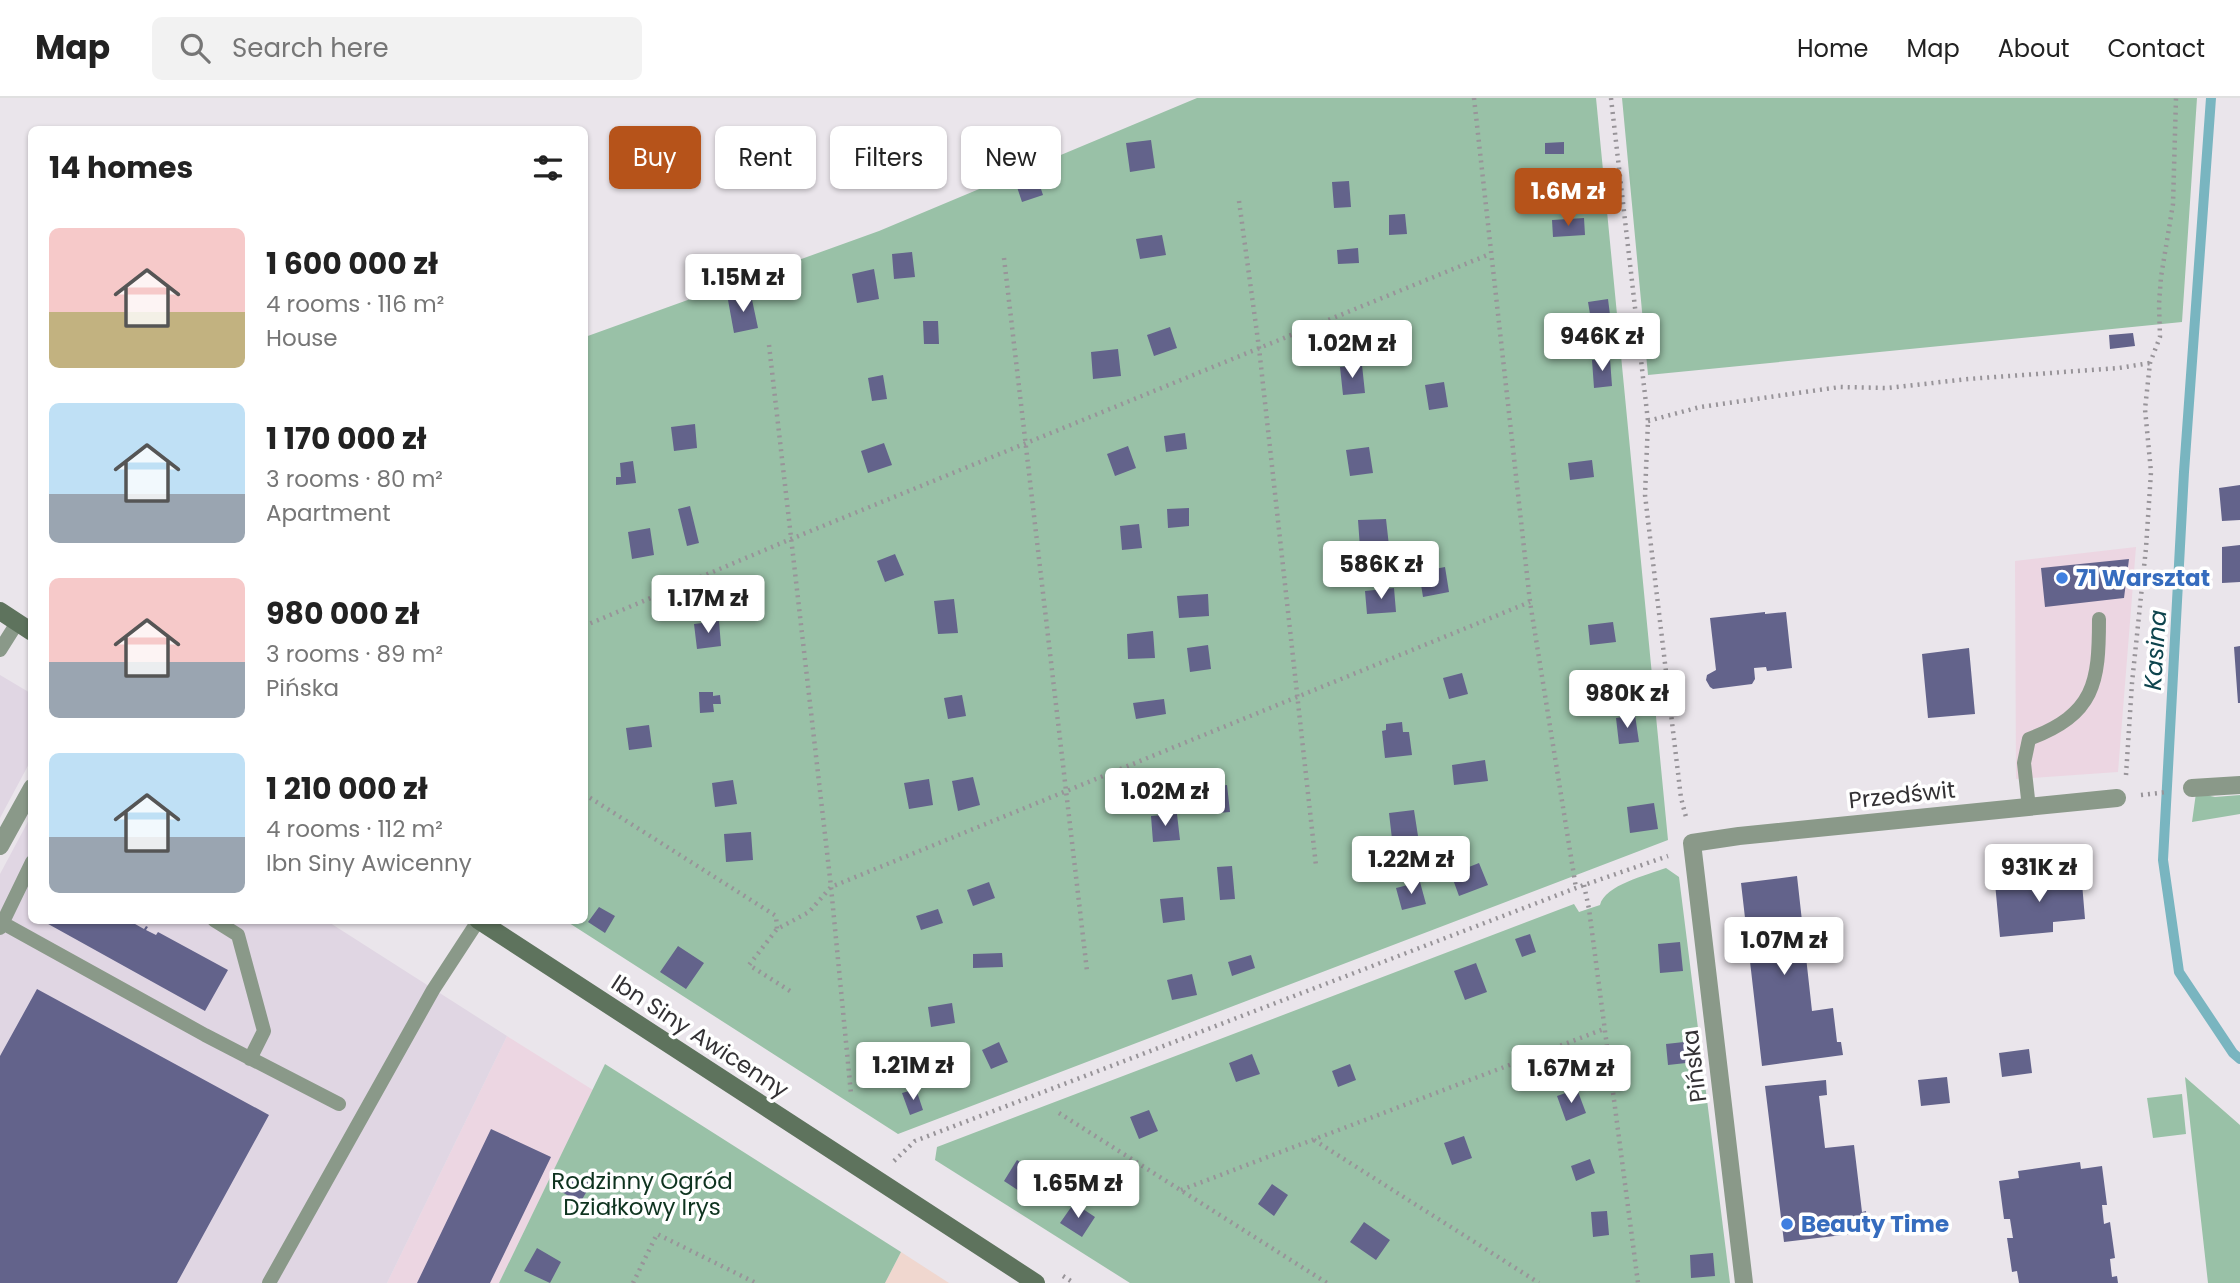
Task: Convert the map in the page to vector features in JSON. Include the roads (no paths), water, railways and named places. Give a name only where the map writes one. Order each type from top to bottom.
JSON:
[{"type":"street","points":[[0,611],[24,627]]},
{"type":"street","points":[[2192,789],[2240,785]]},
{"type":"street","name":"Przedświt","points":[[1692,843],[1739,835],[2029,808],[2121,791]]},
{"type":"street","points":[[0,846],[28,795]]},
{"type":"street","name":"Pińska","points":[[1692,843],[1744,1283]]},
{"type":"street","name":"Ibn Siny Awicenny","points":[[483,924],[1036,1283]]},
{"type":"lane","points":[[2029,808],[2024,763],[2029,739],[2052,730],[2073,716],[2087,698],[2095,681],[2099,659],[2099,619]]},
{"type":"lane","points":[[0,650],[24,627]]},
{"type":"lane","points":[[28,870],[1,925],[339,1104]]},
{"type":"lane","points":[[220,924],[238,935],[264,1031],[250,1059]]},
{"type":"lane","points":[[269,1283],[433,990],[476,924]]},
{"type":"waterway","name":"Kasina","points":[[2211,98],[2184,472],[2163,860],[2179,972],[2233,1053],[2240,1059]]},
{"type":"place","name":"71 Warsztat","points":[[2062,578]]},
{"type":"place","name":"Beauty Time","points":[[1787,1224]]},
{"type":"park label","name":"Rodzinny Ogród Działkowy Irys","points":[[642,1194]]}]
